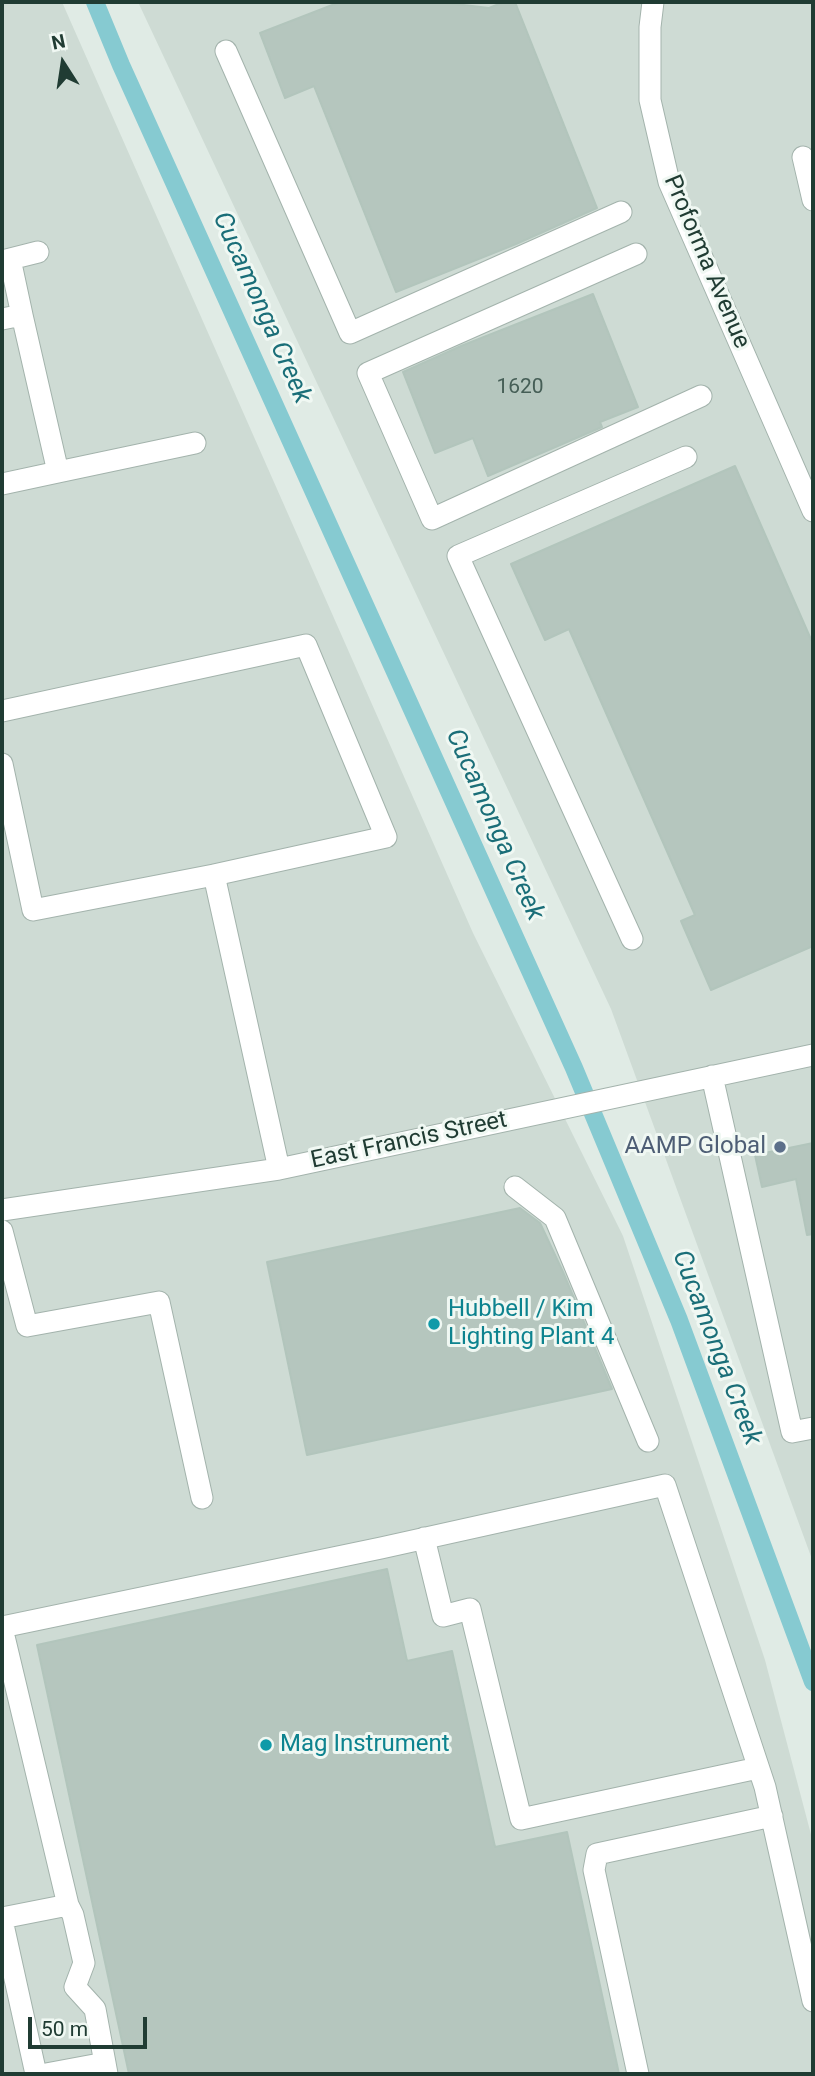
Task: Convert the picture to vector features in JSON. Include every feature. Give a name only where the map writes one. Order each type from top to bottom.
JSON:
[{"type":"street","name":"Proforma Avenue","points":[[653,2],[650,27],[650,100],[669,182],[813,510]]},
{"type":"street","points":[[226,51],[350,333],[621,212]]},
{"type":"street","points":[[803,157],[813,200]]},
{"type":"street","points":[[38,252],[6,260],[12,317],[58,472]]},
{"type":"street","points":[[636,254],[368,373],[432,519],[701,396]]},
{"type":"street","points":[[2,484],[195,443]]},
{"type":"street","points":[[632,939],[458,556],[686,457]]},
{"type":"street","points":[[2,711],[306,645],[386,837],[214,875],[33,910],[2,764]]},
{"type":"street","points":[[214,875],[279,1169]]},
{"type":"street","name":"East Francis Street","points":[[2,1210],[279,1169],[813,1055]]},
{"type":"street","points":[[712,1076],[792,1432],[813,1428]]},
{"type":"street","points":[[515,1187],[555,1218],[648,1441]]},
{"type":"street","points":[[2,1231],[27,1326],[159,1302],[202,1498]]},
{"type":"street","points":[[46,2074],[106,2069],[96,2009],[75,1987],[84,1963],[2,1628],[665,1485],[772,1816],[813,2001]]},
{"type":"street","points":[[424,1538],[443,1616],[470,1609],[521,1819],[758,1768]]},
{"type":"street","points":[[638,2074],[594,1870],[597,1854],[772,1816]]},
{"type":"street","points":[[36,2074],[2,1919],[68,1905]]},
{"type":"shaded area","points":[[2,2],[62,2],[473,933],[623,1236],[765,1660],[813,1842],[813,2074],[2,2074]]},
{"type":"shaded area","points":[[138,2],[813,2],[813,1562],[611,1009]]},
{"type":"building","points":[[340,2],[438,2],[489,8],[504,2],[515,2],[597,208],[396,292],[314,86],[285,98],[260,33]]},
{"type":"building","points":[[593,294],[638,407],[600,422],[602,427],[488,476],[473,438],[435,453],[403,372]]},
{"type":"building","points":[[735,466],[813,644],[813,946],[711,990],[681,921],[695,915],[569,629],[545,640],[511,564]]},
{"type":"building","points":[[813,1143],[813,1234],[807,1235],[796,1179],[762,1187],[755,1155]]},
{"type":"building","name":"Hubbell / Kim Lighting Plant 4","points":[[520,1208],[540,1223],[612,1389],[307,1455],[267,1262]]},
{"type":"building","name":"Mag Instrument","points":[[387,1569],[407,1661],[452,1651],[495,1847],[567,1832],[619,2074],[129,2074],[37,1645]]},
{"type":"waterway","name":"Cucamonga Creek","points":[[95,2],[121,65],[574,1068],[679,1320],[813,1682]]},
{"type":"place","name":"AAMP Global","points":[[780,1147]]},
{"type":"place","name":"Hubbell / Kim Lighting Plant 4","points":[[434,1324]]},
{"type":"place","name":"Mag Instrument","points":[[266,1745]]}]
